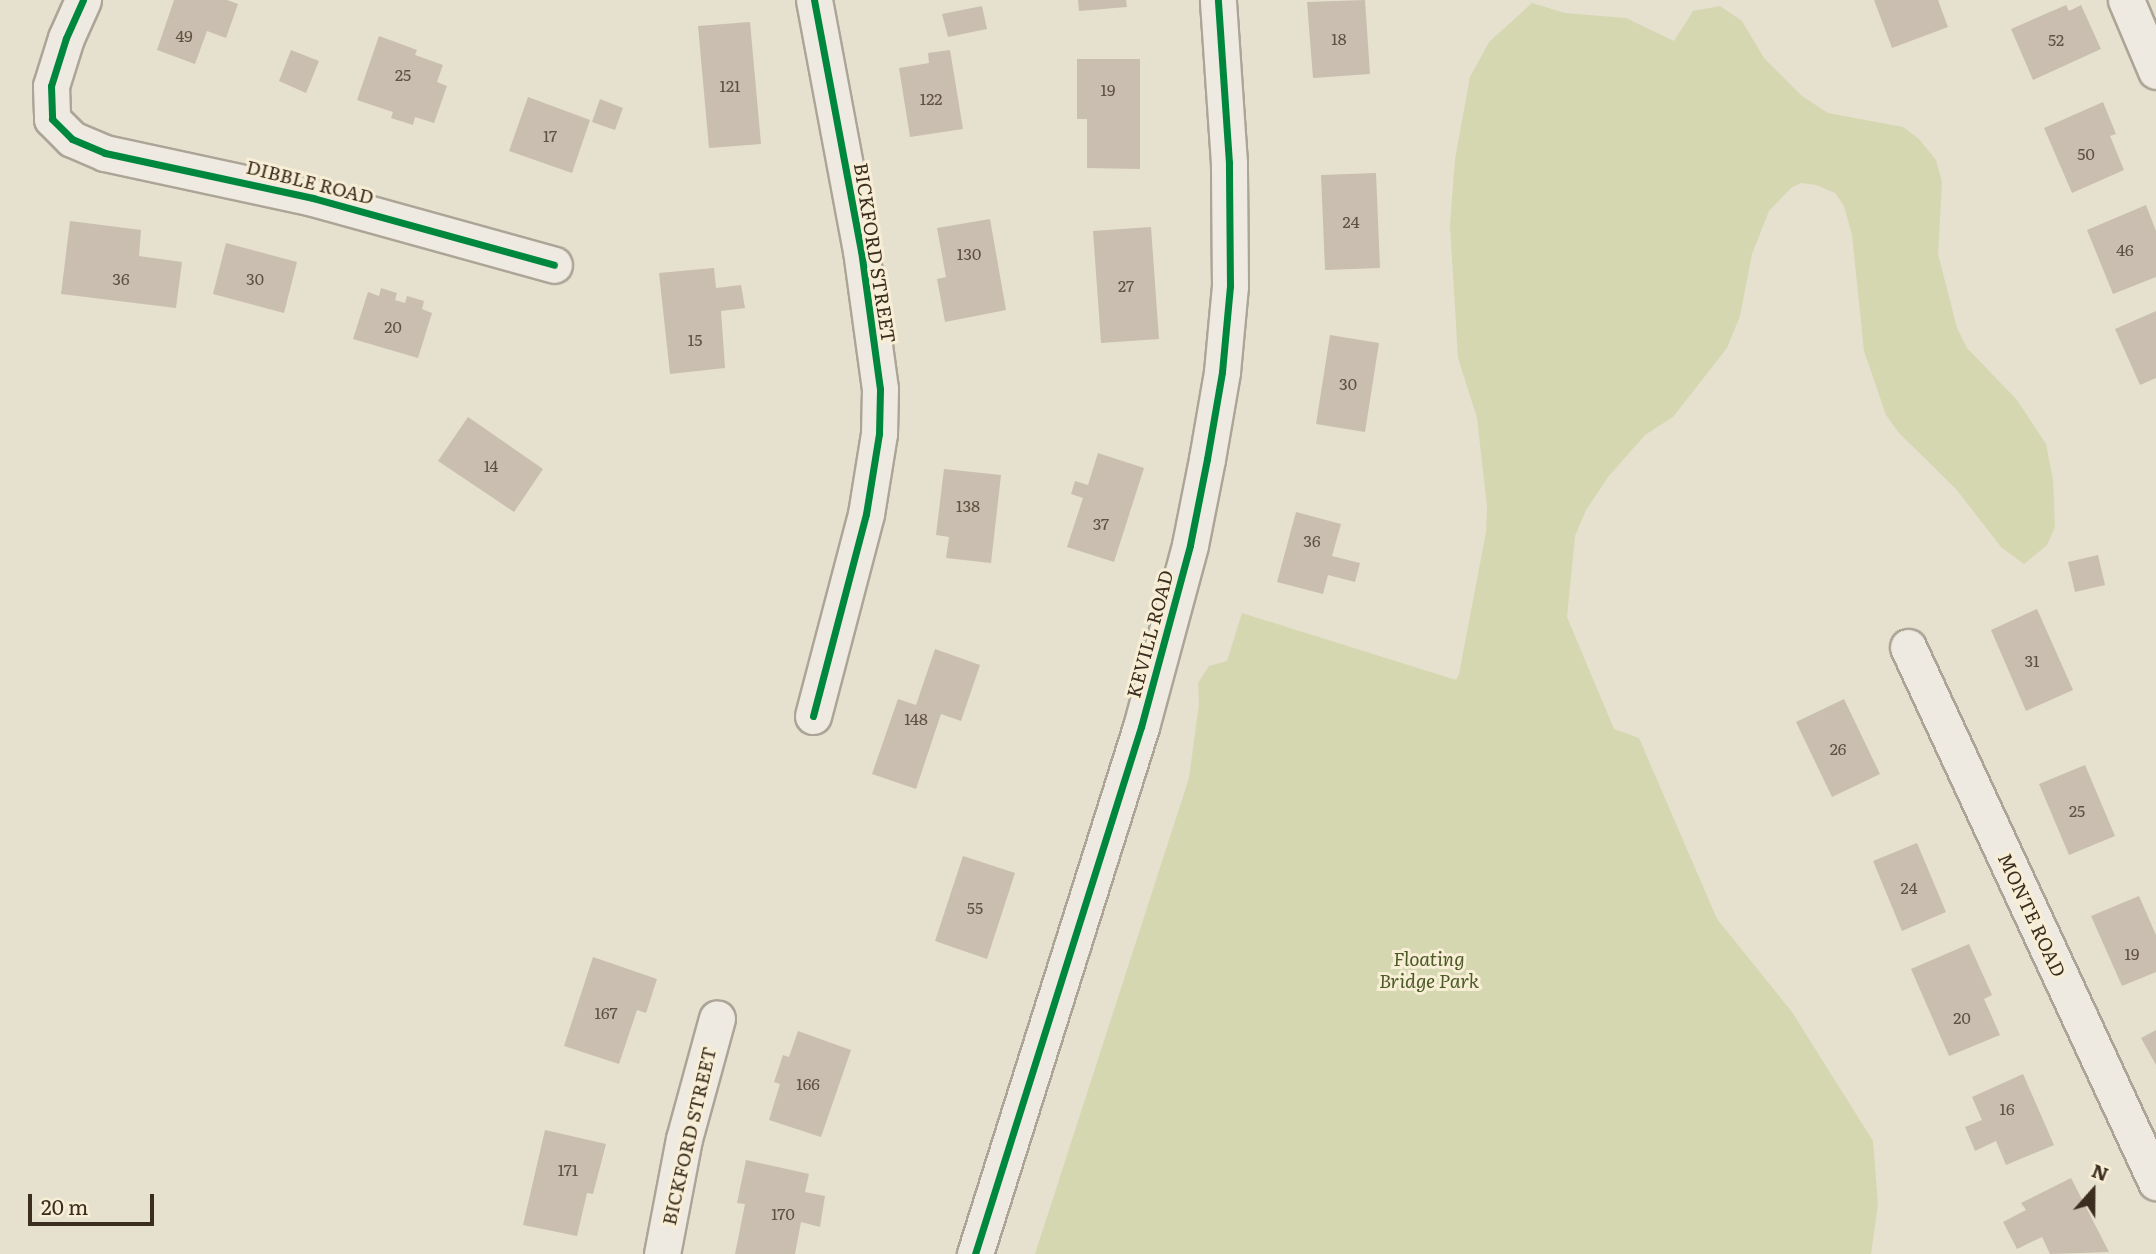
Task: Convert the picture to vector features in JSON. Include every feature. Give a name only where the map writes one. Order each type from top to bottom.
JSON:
[{"type":"street","name":"DIBBLE ROAD","points":[[83,0],[66,38],[51,86],[52,119],[72,139],[105,153],[313,198],[554,265]]},
{"type":"street","name":"BICKFORD STREET","points":[[813,716],[866,514],[878,445],[880,389],[861,251],[814,0]]},
{"type":"street","name":"KEVILL ROAD","points":[[975,1254],[1141,727],[1190,545],[1222,372],[1230,286],[1229,163],[1218,0]]},
{"type":"street","points":[[2126,0],[2156,71]]},
{"type":"street","name":"MONTE ROAD","points":[[1908,647],[2156,1182]]},
{"type":"street","name":"BICKFORD STREET","points":[[662,1254],[684,1139],[717,1018]]},
{"type":"green space","name":"Floating Bridge Park","points":[[1532,3],[1565,13],[1626,18],[1674,41],[1693,11],[1720,6],[1742,21],[1764,58],[1802,96],[1828,113],[1903,127],[1919,139],[1936,160],[1942,182],[1938,254],[1957,328],[1967,348],[2017,400],[2046,444],[2053,480],[2055,527],[2047,545],[2024,564],[2001,547],[1956,489],[1899,433],[1886,415],[1864,351],[1852,235],[1844,206],[1835,193],[1816,185],[1801,183],[1791,188],[1769,211],[1752,254],[1740,316],[1727,348],[1673,417],[1645,435],[1608,477],[1586,510],[1575,536],[1567,617],[1614,729],[1639,738],[1717,919],[1792,1012],[1873,1141],[1878,1204],[1871,1254],[1035,1254],[1189,778],[1199,704],[1198,683],[1209,666],[1227,661],[1242,613],[1456,680],[1459,674],[1486,532],[1487,507],[1477,418],[1458,358],[1450,225],[1455,159],[1470,77],[1489,42]]},
{"type":"building","points":[[174,0],[227,0],[238,4],[226,38],[207,31],[195,64],[157,50]]},
{"type":"building","points":[[1078,0],[1126,0],[1127,7],[1079,11]]},
{"type":"building","points":[[1365,0],[1370,74],[1313,78],[1307,2]]},
{"type":"building","points":[[1874,0],[1938,0],[1948,27],[1892,48]]},
{"type":"building","points":[[2066,5],[2069,11],[2081,5],[2101,49],[2033,80],[2011,29]]},
{"type":"building","points":[[982,6],[987,29],[948,37],[942,14]]},
{"type":"building","points":[[750,22],[761,144],[709,148],[698,26]]},
{"type":"building","points":[[379,36],[417,50],[415,55],[443,65],[437,82],[447,86],[434,123],[415,117],[413,125],[391,118],[393,112],[357,100]]},
{"type":"building","points":[[291,50],[319,61],[306,93],[279,81]]},
{"type":"building","points":[[950,50],[963,129],[910,137],[899,68],[929,63],[928,53]]},
{"type":"building","points":[[1077,59],[1140,59],[1140,169],[1087,168],[1087,119],[1077,119]]},
{"type":"building","points":[[528,97],[590,120],[572,173],[509,151]]},
{"type":"building","points":[[600,99],[623,108],[615,130],[592,122]]},
{"type":"building","points":[[2103,102],[2116,134],[2110,136],[2124,170],[2072,193],[2044,128]]},
{"type":"building","points":[[1376,173],[1380,268],[1325,270],[1321,175]]},
{"type":"building","points":[[2146,205],[2156,231],[2156,277],[2113,294],[2087,230]]},
{"type":"building","points":[[990,219],[1006,310],[945,322],[937,279],[946,277],[937,228]]},
{"type":"building","points":[[70,221],[141,230],[139,256],[182,262],[176,308],[61,294]]},
{"type":"building","points":[[1151,227],[1159,339],[1101,343],[1093,231]]},
{"type":"building","points":[[226,243],[297,262],[284,313],[213,294]]},
{"type":"building","points":[[714,268],[716,288],[741,285],[745,308],[721,311],[725,368],[670,374],[659,273]]},
{"type":"building","points":[[381,288],[397,293],[395,300],[405,303],[407,296],[424,301],[422,309],[432,313],[418,358],[353,339],[368,292],[379,296]]},
{"type":"building","points":[[2156,311],[2156,378],[2140,385],[2115,329]]},
{"type":"building","points":[[1330,335],[1379,343],[1365,432],[1316,424]]},
{"type":"building","points":[[468,417],[543,469],[514,512],[438,461]]},
{"type":"building","points":[[1098,453],[1144,468],[1114,562],[1067,547],[1083,498],[1071,494],[1075,481],[1088,485]]},
{"type":"building","points":[[944,469],[1001,475],[991,563],[946,558],[949,537],[936,535]]},
{"type":"building","points":[[1296,512],[1341,524],[1332,556],[1360,563],[1355,582],[1328,575],[1323,594],[1277,582]]},
{"type":"building","points":[[2098,555],[2105,585],[2075,592],[2068,562]]},
{"type":"building","points":[[2037,609],[2073,690],[2026,711],[1991,630]]},
{"type":"building","points":[[935,649],[980,665],[961,721],[941,714],[916,789],[872,774],[898,699],[916,705]]},
{"type":"building","points":[[1844,699],[1880,774],[1832,797],[1796,722]]},
{"type":"building","points":[[2085,765],[2115,836],[2069,855],[2039,784]]},
{"type":"building","points":[[1917,843],[1946,912],[1902,931],[1873,861]]},
{"type":"building","points":[[963,856],[1015,873],[987,959],[935,941]]},
{"type":"building","points":[[2139,896],[2156,935],[2156,972],[2122,986],[2091,916]]},
{"type":"building","points":[[1969,944],[1992,995],[1984,999],[2000,1035],[1949,1056],[1911,969]]},
{"type":"building","points":[[593,957],[657,979],[646,1013],[637,1010],[619,1064],[564,1046]]},
{"type":"building","points":[[2156,1030],[2156,1065],[2141,1038]]},
{"type":"building","points":[[798,1031],[851,1050],[821,1137],[769,1120],[780,1084],[774,1082],[783,1055],[789,1057]]},
{"type":"building","points":[[2023,1074],[2054,1145],[2006,1165],[1996,1141],[1975,1151],[1965,1127],[1982,1120],[1972,1097]]},
{"type":"building","points":[[545,1130],[606,1144],[593,1194],[587,1193],[577,1236],[523,1225]]},
{"type":"building","points":[[746,1160],[809,1174],[805,1192],[825,1196],[820,1227],[801,1222],[795,1254],[735,1254],[745,1204],[737,1203]]},
{"type":"building","points":[[2071,1178],[2109,1252],[2050,1254],[2042,1237],[2017,1249],[2003,1222],[2026,1210],[2021,1203]]},
{"type":"cycle path","points":[[83,0],[66,38],[51,86],[52,119],[72,139],[105,153],[313,198],[554,265]]},
{"type":"cycle path","points":[[813,716],[866,514],[879,434],[880,389],[861,251],[814,0]]},
{"type":"cycle path","points":[[975,1254],[1141,727],[1190,545],[1207,459],[1222,372],[1230,286],[1229,163],[1218,0]]}]
